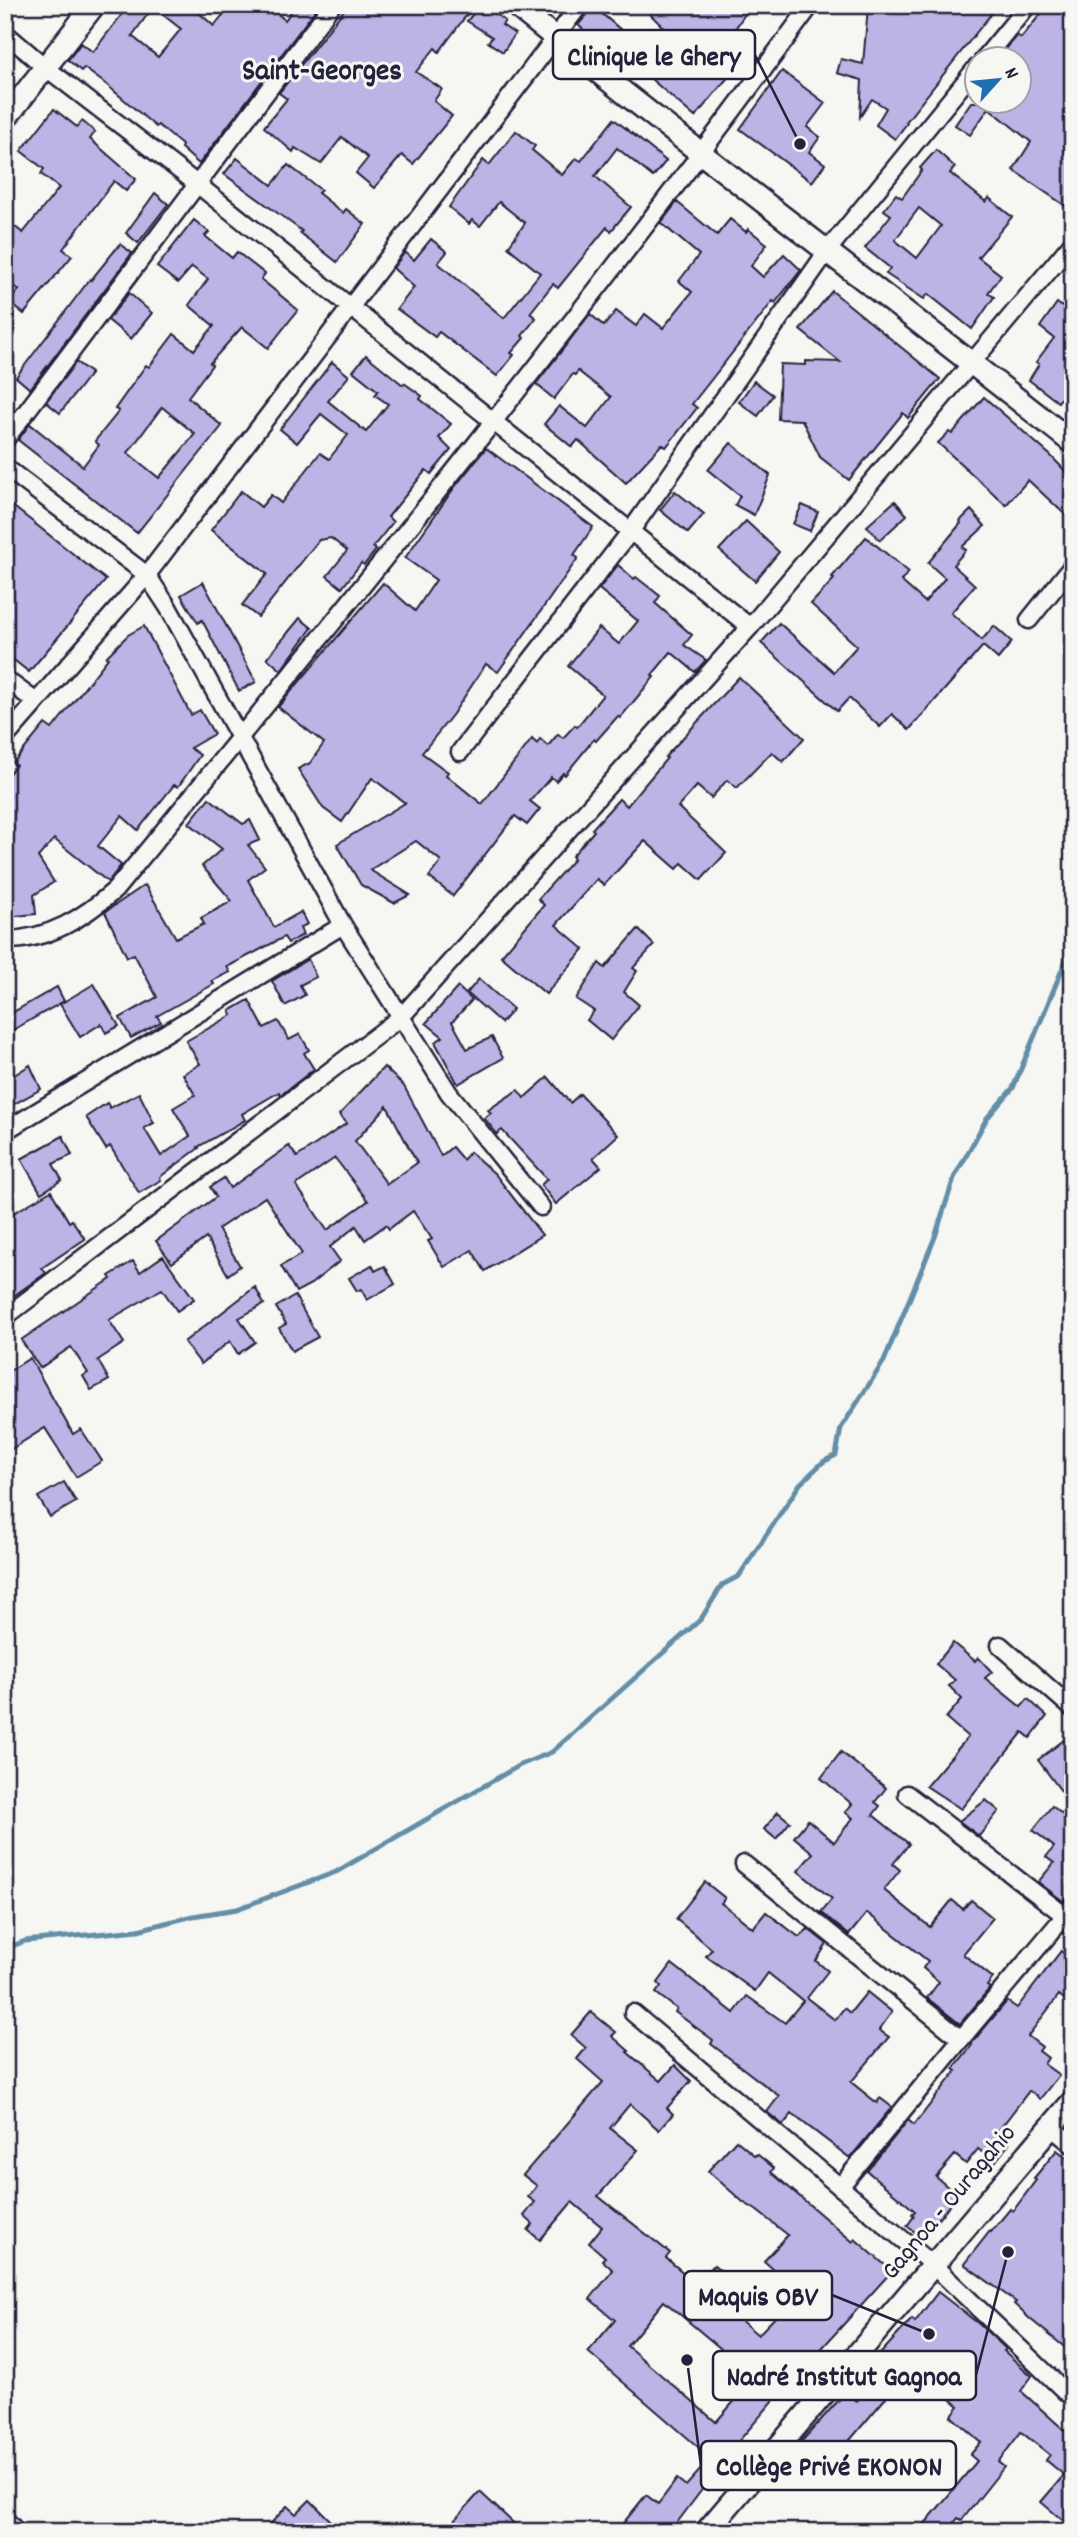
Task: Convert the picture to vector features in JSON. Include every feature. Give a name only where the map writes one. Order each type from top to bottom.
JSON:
[{"type":"street","points":[[5,119],[94,5]]},
{"type":"street","points":[[5,440],[332,5]]},
{"type":"street","points":[[515,5],[701,155],[828,250],[1073,443]]},
{"type":"street","points":[[5,738],[147,575],[580,5]]},
{"type":"street","points":[[5,940],[46,934],[65,926],[90,912],[116,890],[492,422],[701,155],[811,5]]},
{"type":"street","points":[[995,46],[1028,5]]},
{"type":"street","points":[[5,33],[750,627]]},
{"type":"street","points":[[460,752],[630,531],[828,250],[962,85]]},
{"type":"street","points":[[5,1317],[401,1017],[750,627],[1073,242]]},
{"type":"street","points":[[5,467],[147,575],[168,607],[343,925],[449,1093],[541,1207]]},
{"type":"street","points":[[1029,620],[1073,565]]},
{"type":"street","points":[[5,679],[35,701]]},
{"type":"street","points":[[5,1131],[343,925]]},
{"type":"street","points":[[1000,1645],[1073,1709]]},
{"type":"street","points":[[840,2187],[1068,1911],[907,1794]]},
{"type":"street","points":[[744,1864],[961,2039]]},
{"type":"street","points":[[633,2013],[933,2265],[1073,2399]]},
{"type":"street","name":"Gagnoa - Ouragahio","points":[[706,2532],[1073,2101]]},
{"type":"street","points":[[1051,2127],[1073,2145]]},
{"type":"street","points":[[5,2519],[17,2532]]},
{"type":"building","points":[[129,5],[190,5],[214,26],[231,5],[267,5],[285,20],[296,5],[310,5],[316,9],[199,164],[158,125],[156,127],[84,68],[81,71],[68,60],[81,43],[93,52]],"holes":[[[153,7],[181,29],[158,57],[132,36]]]},
{"type":"building","points":[[348,5],[474,5],[439,52],[435,48],[416,72],[442,89],[434,101],[452,116],[413,164],[402,155],[374,188],[356,173],[368,158],[342,137],[321,164],[295,148],[293,152],[264,127],[287,99],[279,93]]},
{"type":"building","points":[[480,5],[484,5],[505,21],[502,25],[515,34],[503,52],[488,42],[492,37],[467,21]]},
{"type":"building","points":[[641,5],[751,5],[718,54],[735,69],[695,117],[628,59],[623,64],[578,25],[594,7],[655,59],[674,38]]},
{"type":"building","points":[[925,5],[998,5],[966,46],[962,46],[962,51],[895,139],[876,125],[886,108],[872,99],[860,117],[862,80],[837,73],[841,59],[863,64],[868,7],[921,12]]},
{"type":"building","points":[[1048,5],[1073,5],[1073,211],[1013,170],[1031,142],[999,116],[1032,116],[1032,46],[1009,46],[1017,35],[1021,38]]},
{"type":"building","points":[[782,71],[825,103],[807,127],[820,137],[809,152],[825,164],[812,182],[740,129]]},
{"type":"building","points":[[54,109],[77,127],[82,121],[95,132],[90,139],[136,179],[126,191],[114,181],[63,249],[72,256],[24,314],[9,302],[19,290],[5,280],[5,219],[23,233],[59,188],[41,174],[44,169],[21,151]]},
{"type":"building","points":[[962,115],[983,116],[970,135],[955,125]]},
{"type":"building","points":[[614,119],[666,161],[653,177],[617,148],[595,176],[631,207],[611,231],[607,227],[558,288],[553,284],[530,313],[536,318],[511,353],[514,355],[497,376],[439,332],[435,337],[397,309],[414,287],[393,268],[405,252],[414,260],[431,239],[447,252],[438,263],[504,318],[540,273],[508,247],[525,223],[499,202],[480,226],[472,220],[469,224],[449,207],[483,160],[489,165],[516,131],[535,146],[532,150],[562,175],[576,158],[581,161]]},
{"type":"building","points":[[936,150],[955,167],[950,173],[986,202],[989,198],[1012,217],[978,257],[1001,275],[988,293],[994,297],[972,329],[928,294],[924,299],[886,274],[890,268],[865,248],[891,215],[884,210],[896,194],[902,198],[922,170],[920,168]],"holes":[[[919,208],[941,226],[917,258],[895,240]]]},
{"type":"building","points":[[237,158],[272,185],[288,165],[321,190],[318,193],[343,213],[346,209],[365,224],[337,262],[300,233],[302,231],[224,174]]},
{"type":"building","points":[[155,193],[168,204],[138,243],[126,233]]},
{"type":"building","points":[[677,202],[717,235],[730,219],[767,244],[751,266],[763,277],[784,254],[801,270],[775,303],[773,301],[692,404],[697,408],[666,447],[662,444],[626,483],[578,440],[572,447],[544,424],[559,406],[587,428],[611,397],[578,371],[554,399],[536,384],[590,314],[604,326],[616,311],[636,326],[645,314],[663,328],[692,292],[679,281],[699,255],[661,223]]},
{"type":"building","points":[[194,220],[209,232],[205,236],[232,258],[237,252],[265,274],[261,279],[298,310],[268,348],[242,327],[210,363],[212,365],[188,397],[222,426],[137,533],[18,440],[30,424],[83,466],[99,445],[95,441],[119,411],[115,409],[146,365],[149,367],[174,334],[194,350],[214,326],[189,305],[208,279],[192,267],[178,283],[157,267]],"holes":[[[162,407],[195,434],[159,478],[128,453]]]},
{"type":"building","points":[[120,244],[132,253],[30,389],[16,377]]},
{"type":"building","points":[[832,291],[940,379],[908,418],[903,413],[849,480],[820,457],[802,420],[778,419],[780,364],[806,365],[806,361],[840,362],[800,330]]},
{"type":"building","points":[[129,293],[152,313],[131,339],[108,320]]},
{"type":"building","points":[[1057,303],[1073,315],[1073,383],[1058,402],[1029,380],[1039,364],[1036,362],[1054,338],[1040,327]]},
{"type":"building","points":[[366,355],[403,385],[404,383],[422,396],[420,399],[451,424],[439,438],[451,450],[431,474],[426,470],[388,517],[393,522],[373,547],[376,550],[364,565],[361,563],[342,588],[327,576],[347,551],[331,538],[319,540],[258,617],[242,605],[267,574],[211,530],[241,491],[261,507],[271,495],[281,503],[320,453],[329,459],[348,435],[321,414],[297,443],[280,429],[332,362],[349,376],[328,401],[366,432],[388,404],[375,395],[378,391],[353,371]]},
{"type":"building","points":[[76,362],[91,373],[60,413],[46,402]]},
{"type":"building","points":[[754,381],[773,395],[758,416],[739,402]]},
{"type":"building","points":[[984,397],[1073,479],[1073,522],[1028,480],[1006,505],[938,443],[949,432],[952,434]]},
{"type":"building","points":[[731,443],[770,475],[754,515],[735,505],[740,496],[708,470]]},
{"type":"building","points":[[486,448],[593,527],[574,555],[578,558],[498,672],[486,664],[453,714],[422,753],[448,772],[446,775],[482,804],[532,739],[537,744],[540,739],[548,746],[558,734],[563,738],[575,725],[577,727],[603,695],[568,666],[599,628],[619,644],[638,621],[599,589],[618,565],[660,596],[655,603],[692,635],[684,645],[706,660],[695,672],[671,652],[620,718],[618,716],[596,741],[594,739],[565,775],[563,773],[556,781],[551,777],[530,801],[540,809],[527,825],[515,816],[453,896],[429,877],[441,861],[416,841],[370,870],[410,895],[394,903],[361,885],[337,844],[405,803],[372,778],[342,822],[323,808],[298,769],[310,763],[324,743],[278,707],[383,583],[415,611],[436,580],[405,558]]},
{"type":"building","points":[[675,491],[704,514],[688,533],[660,510]]},
{"type":"building","points":[[5,500],[106,580],[29,672],[5,653]]},
{"type":"building","points":[[895,501],[907,515],[880,540],[867,526]]},
{"type":"building","points":[[802,505],[818,512],[810,531],[793,524]]},
{"type":"building","points":[[971,510],[985,526],[962,547],[966,550],[953,565],[975,585],[951,613],[982,640],[994,626],[1012,642],[998,659],[983,646],[909,730],[892,714],[880,727],[849,698],[837,711],[761,643],[779,623],[834,672],[857,646],[811,604],[834,579],[832,577],[866,537],[909,572],[901,581],[925,602],[945,578],[928,563]]},
{"type":"building","points":[[746,521],[779,552],[755,581],[719,550]]},
{"type":"building","points":[[203,582],[256,682],[239,691],[202,620],[198,623],[181,595]]},
{"type":"building","points":[[300,618],[312,628],[281,670],[267,658]]},
{"type":"building","points":[[144,626],[191,715],[200,710],[214,734],[190,748],[200,755],[178,787],[174,785],[138,830],[122,816],[98,846],[121,865],[108,882],[54,839],[38,857],[54,882],[34,895],[36,914],[5,917],[5,778],[16,765],[13,763],[45,724],[52,729],[108,658],[106,657],[128,635]]},
{"type":"building","points":[[739,677],[804,738],[783,762],[772,752],[737,788],[727,780],[711,798],[697,786],[678,807],[726,853],[701,880],[682,863],[677,869],[645,841],[604,885],[597,879],[556,925],[584,949],[546,994],[501,956],[544,905],[538,899],[574,859],[572,856],[594,831],[592,829],[619,799],[627,806],[667,758],[665,757]]},
{"type":"building","points":[[209,798],[243,824],[250,820],[260,840],[248,845],[265,867],[248,880],[274,927],[301,912],[307,924],[300,928],[303,935],[288,943],[284,937],[227,967],[230,972],[212,981],[214,984],[157,1016],[161,1022],[131,1038],[120,1018],[157,997],[134,954],[127,957],[105,912],[145,885],[176,938],[204,924],[201,918],[232,901],[202,866],[222,849],[189,823]]},
{"type":"building","points":[[638,929],[654,945],[633,968],[637,971],[624,992],[639,1005],[611,1040],[587,1020],[594,1011],[576,999],[599,963],[605,968]]},
{"type":"building","points":[[308,959],[316,977],[300,985],[305,995],[285,1006],[272,981]]},
{"type":"building","points":[[479,979],[513,1009],[501,1023],[467,993]]},
{"type":"building","points":[[94,984],[119,1026],[106,1033],[101,1024],[80,1037],[60,1004]]},
{"type":"building","points":[[57,987],[64,1001],[11,1031],[5,1017]]},
{"type":"building","points":[[458,987],[472,1000],[452,1022],[467,1049],[492,1037],[503,1058],[458,1084],[435,1042],[443,1037],[426,1023]]},
{"type":"building","points":[[249,1000],[264,1028],[278,1021],[289,1040],[300,1034],[309,1050],[304,1053],[314,1069],[281,1095],[279,1092],[242,1114],[245,1120],[198,1147],[160,1177],[161,1180],[139,1193],[110,1146],[106,1149],[86,1117],[107,1103],[110,1108],[139,1093],[154,1123],[144,1128],[161,1156],[190,1136],[173,1108],[195,1095],[183,1074],[200,1064],[186,1041],[232,1015],[230,1011]]},
{"type":"building","points":[[30,1065],[41,1089],[5,1109],[5,1081]]},
{"type":"building","points":[[384,1067],[404,1086],[441,1156],[452,1147],[463,1160],[470,1152],[495,1174],[542,1235],[485,1271],[472,1250],[444,1267],[428,1241],[432,1239],[413,1211],[389,1229],[386,1225],[365,1240],[356,1226],[330,1247],[340,1261],[296,1292],[281,1266],[302,1254],[265,1197],[218,1229],[240,1266],[228,1275],[206,1238],[172,1263],[156,1241],[216,1197],[210,1187],[224,1178],[230,1188],[289,1146],[297,1157],[347,1123],[339,1115]],"holes":[[[387,1106],[417,1163],[387,1184],[355,1141]],[[335,1158],[368,1201],[327,1230],[296,1185]]]},
{"type":"building","points":[[548,1077],[570,1103],[580,1094],[618,1135],[593,1158],[601,1167],[556,1204],[541,1185],[547,1179],[502,1130],[497,1134],[484,1118],[491,1113],[488,1110],[518,1090],[524,1098]]},
{"type":"building","points":[[63,1136],[72,1155],[53,1164],[62,1180],[41,1193],[21,1159]]},
{"type":"building","points":[[51,1191],[69,1222],[72,1220],[85,1239],[42,1268],[46,1273],[5,1302],[5,1218]]},
{"type":"building","points":[[163,1256],[194,1299],[177,1311],[162,1289],[109,1320],[124,1343],[98,1360],[109,1380],[91,1390],[83,1376],[88,1373],[71,1347],[40,1368],[21,1340],[133,1261],[140,1272]]},
{"type":"building","points":[[372,1265],[375,1271],[385,1266],[395,1284],[367,1300],[361,1289],[357,1291],[349,1278]]},
{"type":"building","points":[[255,1287],[264,1304],[239,1318],[255,1342],[238,1354],[230,1341],[201,1364],[184,1342]]},
{"type":"building","points":[[295,1296],[318,1337],[292,1351],[279,1328],[286,1324],[276,1307]]},
{"type":"building","points":[[30,1358],[73,1434],[81,1429],[102,1461],[76,1477],[45,1428],[5,1453],[5,1374]]},
{"type":"building","points":[[64,1482],[76,1502],[50,1517],[38,1497]]},
{"type":"building","points":[[953,1643],[975,1661],[978,1657],[992,1672],[985,1678],[1021,1707],[1028,1699],[1047,1716],[1030,1738],[1023,1732],[961,1809],[926,1786],[968,1737],[946,1718],[962,1699],[949,1686],[955,1680],[936,1664]]},
{"type":"building","points":[[1073,1733],[1073,1807],[1038,1760]]},
{"type":"building","points":[[841,1752],[886,1788],[875,1802],[880,1806],[873,1815],[909,1844],[893,1864],[900,1870],[884,1890],[930,1927],[952,1900],[963,1909],[971,1900],[993,1918],[963,1954],[993,1978],[987,1986],[990,1988],[960,2024],[927,1998],[939,1982],[923,1968],[928,1961],[867,1913],[849,1935],[821,1912],[832,1899],[798,1871],[813,1853],[794,1837],[808,1820],[834,1842],[853,1818],[845,1812],[852,1804],[821,1778]]},
{"type":"building","points":[[986,1800],[999,1811],[979,1836],[959,1821]]},
{"type":"building","points":[[1052,1806],[1073,1823],[1073,1890],[1063,1901],[1038,1882],[1054,1863],[1046,1857],[1054,1847],[1033,1830]]},
{"type":"building","points":[[778,1812],[790,1822],[776,1839],[764,1829]]},
{"type":"building","points":[[705,1882],[725,1898],[721,1903],[753,1928],[766,1912],[799,1937],[808,1929],[827,1944],[816,1961],[828,1971],[807,1998],[835,2020],[844,2008],[850,2013],[867,1992],[892,2012],[879,2030],[889,2037],[851,2082],[877,2103],[880,2098],[892,2107],[850,2158],[792,2114],[783,2125],[767,2112],[779,2096],[711,2044],[713,2040],[675,2012],[677,2009],[656,1993],[661,1986],[658,1983],[672,1964],[734,2013],[747,1996],[785,2023],[803,2001],[768,1973],[755,1991],[706,1956],[712,1949],[676,1919]]},
{"type":"building","points":[[1061,1951],[1073,1960],[1073,2006],[1059,1995],[1028,2036],[1042,2047],[1039,2051],[1048,2058],[1044,2064],[1059,2075],[1040,2099],[1029,2091],[996,2134],[1009,2144],[995,2162],[978,2149],[966,2164],[955,2155],[936,2177],[957,2195],[936,2222],[932,2218],[919,2235],[907,2226],[915,2211],[867,2171],[908,2120],[914,2125],[956,2071],[953,2069],[971,2044],[1007,2001],[1017,2008]]},
{"type":"building","points":[[591,2012],[616,2032],[612,2036],[661,2081],[675,2065],[691,2081],[667,2108],[673,2114],[659,2130],[630,2104],[610,2128],[638,2150],[598,2196],[670,2253],[666,2258],[697,2284],[714,2265],[737,2284],[720,2303],[758,2335],[781,2311],[766,2298],[783,2278],[764,2261],[788,2235],[743,2202],[708,2171],[736,2140],[774,2168],[771,2172],[853,2242],[855,2239],[892,2271],[798,2372],[726,2456],[714,2475],[717,2478],[707,2490],[704,2487],[676,2524],[685,2532],[616,2532],[646,2495],[658,2504],[677,2479],[686,2486],[711,2458],[588,2352],[615,2320],[590,2299],[613,2270],[602,2260],[605,2257],[589,2243],[602,2227],[572,2202],[540,2240],[528,2230],[533,2224],[524,2216],[535,2202],[528,2197],[537,2186],[523,2175],[603,2082],[577,2059],[586,2048],[571,2035]],"holes":[[[664,2301],[739,2364],[735,2367],[752,2381],[716,2422],[627,2346]]]},
{"type":"building","points":[[1057,2150],[1073,2163],[1073,2354],[1030,2319],[1014,2304],[1016,2302],[964,2264],[1010,2209],[1013,2211],[1036,2180],[1034,2178]]},
{"type":"building","points":[[938,2292],[979,2324],[1032,2376],[1021,2391],[1073,2438],[1073,2529],[1041,2502],[1064,2475],[1046,2460],[1050,2455],[1021,2432],[998,2462],[1004,2467],[962,2520],[958,2518],[947,2532],[918,2532],[977,2461],[970,2455],[981,2442],[951,2416],[959,2406],[923,2375],[906,2396],[895,2387],[844,2447],[848,2451],[833,2468],[827,2462],[817,2472],[813,2469],[795,2489],[775,2471],[846,2392],[857,2401],[879,2374],[870,2365],[912,2319],[915,2322]]},
{"type":"building","points":[[480,2492],[523,2532],[444,2532]]},
{"type":"building","points":[[310,2500],[342,2532],[263,2532],[287,2506],[296,2514]]},
{"type":"waterway","points":[[5,1949],[25,1941],[138,1930],[193,1916],[237,1909],[336,1872],[520,1765],[552,1752],[701,1619],[722,1585],[739,1576],[800,1484],[823,1462],[836,1455],[841,1428],[884,1361],[935,1237],[954,1178],[987,1118],[1013,1088],[1073,943]]},
{"type":"place","name":"Clinique le Ghery","points":[[800,144]]},
{"type":"place","name":"Nadré Institut Gagnoa","points":[[1008,2252]]},
{"type":"place","name":"Maquis OBV","points":[[929,2334]]},
{"type":"place","name":"Collège Privé EKONON","points":[[687,2360]]},
{"type":"district","name":"Saint-Georges","points":[[322,73]]}]
